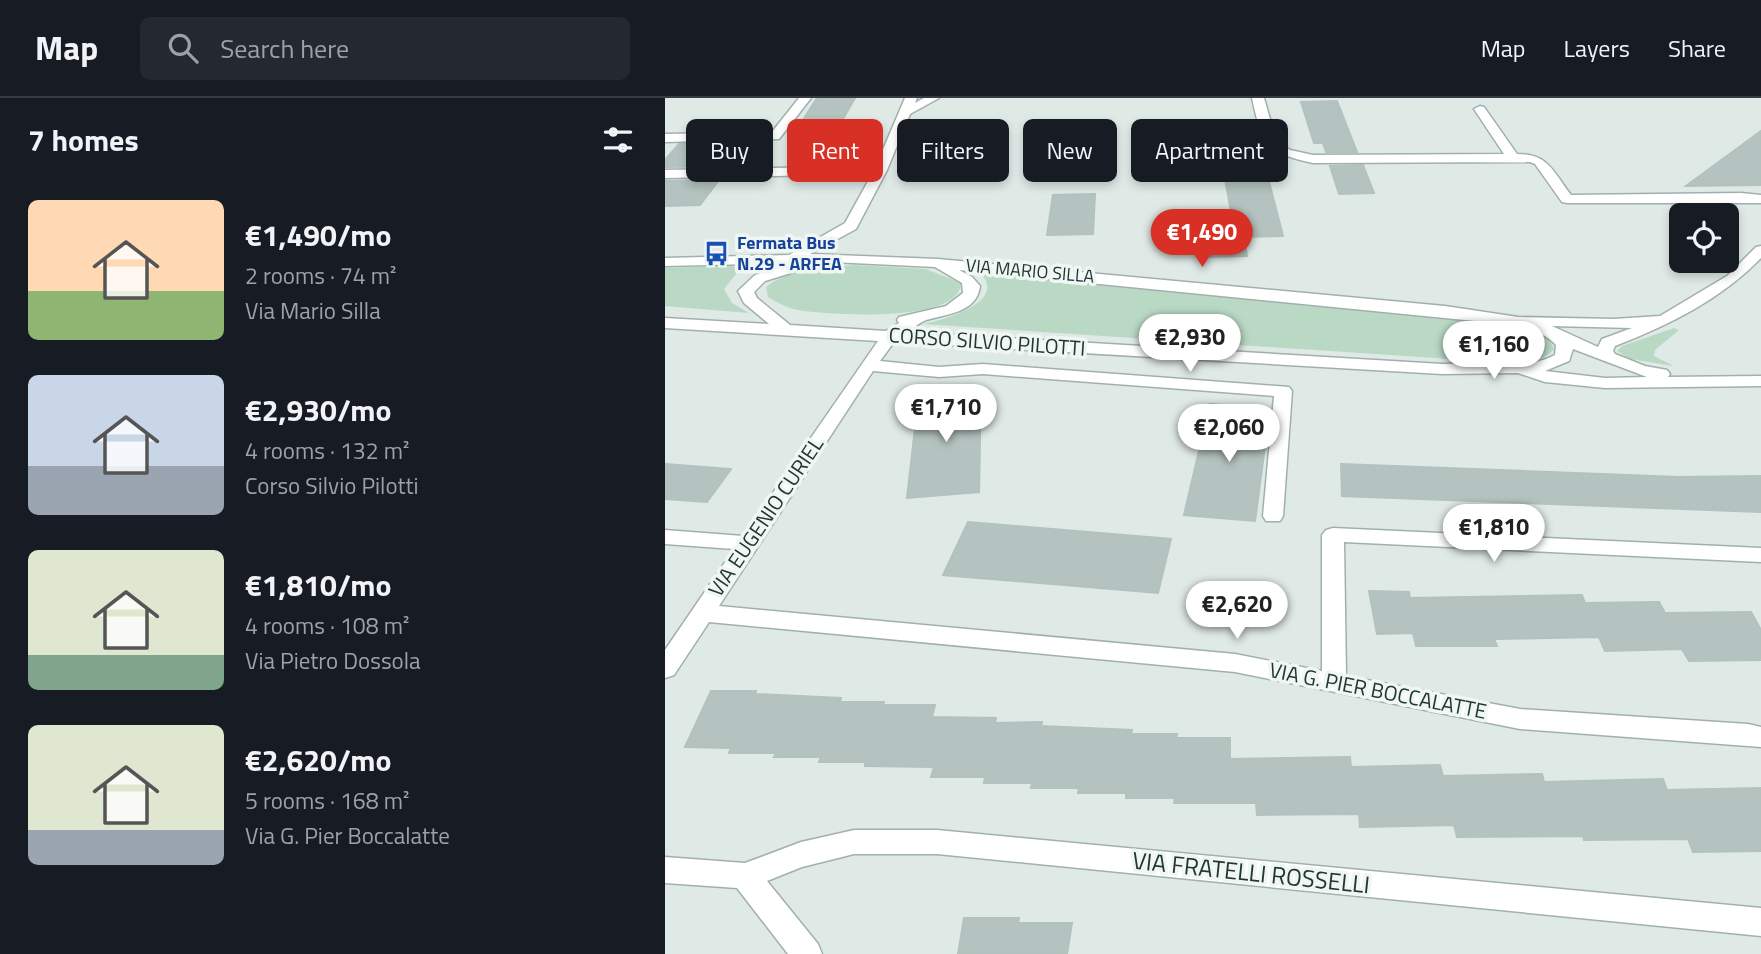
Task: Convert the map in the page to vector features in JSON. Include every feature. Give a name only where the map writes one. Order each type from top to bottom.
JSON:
[{"type":"street","points":[[665,138],[775,136],[805,98]]},
{"type":"street","points":[[883,165],[909,104],[933,98]]},
{"type":"street","points":[[1258,98],[1268,142],[1297,157],[1513,158],[1539,161],[1567,199],[1761,199]]},
{"type":"street","points":[[1480,108],[1513,158]]},
{"type":"street","points":[[665,174],[787,172]]},
{"type":"street","points":[[857,236],[877,182]]},
{"type":"street","points":[[788,259],[857,236]]},
{"type":"street","points":[[857,236],[881,260]]},
{"type":"street","points":[[1608,358],[1605,351],[1608,343],[1664,321],[1732,279],[1761,250]]},
{"type":"street","points":[[784,329],[750,300],[746,292],[750,285],[760,278],[781,271],[832,258]]},
{"type":"street","name":"VIA MARIO SILLA","points":[[665,262],[832,258],[938,263],[1432,310],[1518,322]]},
{"type":"street","points":[[823,332],[917,318],[951,310],[971,295],[972,286],[967,279],[938,263]]},
{"type":"street","name":"VIA EUGENIO CURIEL","points":[[665,669],[868,365],[890,336],[917,318]]},
{"type":"street","points":[[1518,322],[1614,324],[1664,321]]},
{"type":"street","name":"CORSO SILVIO PILOTTI","points":[[1715,383],[1641,371],[1540,327],[1518,322],[1490,325],[1481,329],[1474,341],[1476,348],[1493,360],[1545,377],[1605,383],[1715,383],[1761,381]]},
{"type":"street","name":"CORSO SILVIO PILOTTI","points":[[665,323],[1442,369],[1533,368],[1556,363],[1566,351],[1560,338]]},
{"type":"street","points":[[868,365],[939,372],[983,369],[1283,391],[1273,516]]},
{"type":"street","points":[[1334,684],[1333,535],[1761,555]]},
{"type":"street","points":[[665,537],[749,542]]},
{"type":"street","name":"VIA G. PIER BOCCALATTE","points":[[702,613],[1235,663],[1520,719],[1761,737]]},
{"type":"street","name":"VIA FRATELLI ROSSELLI","points":[[745,876],[801,855],[854,842],[937,842],[1761,922]]},
{"type":"street","points":[[665,870],[745,876],[807,954]]},
{"type":"green space","points":[[854,265],[926,269],[961,283],[955,296],[939,305],[890,314],[836,314],[798,310],[768,297],[766,287],[786,276],[808,270]]},
{"type":"green space","points":[[733,266],[740,269],[724,289],[732,303],[749,313],[665,306],[665,268]]},
{"type":"green space","points":[[977,270],[1479,320],[1467,332],[1463,342],[1468,351],[1481,361],[923,324],[960,313],[982,299],[987,291],[986,281]]},
{"type":"green space","points":[[1511,327],[1532,329],[1549,338],[1554,349],[1541,358],[1524,359],[1493,348],[1490,337],[1494,332]]},
{"type":"green space","points":[[1674,328],[1679,330],[1655,350],[1654,356],[1674,366],[1630,359],[1617,351],[1622,346]]},
{"type":"building","points":[[817,98],[855,98],[843,119],[804,119]]},
{"type":"building","points":[[1337,101],[1357,152],[1326,152],[1323,143],[1314,143],[1301,102]]},
{"type":"building","points":[[1761,131],[1761,185],[1686,186]]},
{"type":"building","points":[[679,144],[686,144],[686,167],[665,167],[665,160]]},
{"type":"building","points":[[1363,165],[1374,193],[1339,194],[1330,166]]},
{"type":"building","points":[[665,181],[717,182],[700,205],[665,206]]},
{"type":"building","points":[[1226,182],[1269,182],[1283,236],[1244,237],[1247,256],[1205,257],[1201,228],[1234,227]]},
{"type":"building","points":[[1095,194],[1093,234],[1047,235],[1053,195]]},
{"type":"building","points":[[981,388],[979,492],[907,498],[919,393]]},
{"type":"building","points":[[1210,404],[1270,409],[1255,521],[1184,515]]},
{"type":"building","points":[[665,464],[731,469],[707,502],[665,499]]},
{"type":"building","points":[[1341,464],[1679,477],[1761,476],[1761,512],[1342,496]]},
{"type":"building","points":[[968,522],[1171,539],[1158,593],[943,575]]},
{"type":"building","points":[[1369,591],[1409,592],[1410,598],[1582,595],[1585,603],[1659,602],[1665,613],[1751,612],[1761,630],[1761,660],[1689,661],[1682,649],[1605,651],[1599,637],[1494,639],[1497,646],[1416,646],[1413,633],[1377,634]]},
{"type":"building","points":[[711,691],[756,691],[755,694],[841,698],[840,702],[884,702],[883,705],[935,705],[932,717],[996,718],[995,723],[1042,722],[1041,726],[1132,730],[1131,734],[1177,734],[1176,738],[1230,738],[1230,759],[1350,757],[1351,767],[1440,765],[1443,776],[1542,774],[1544,782],[1663,779],[1667,790],[1761,788],[1761,851],[1693,852],[1688,839],[1457,837],[1454,825],[1360,827],[1359,814],[1257,815],[1256,803],[1174,803],[1175,798],[1126,798],[1126,793],[1078,793],[1079,788],[1031,788],[1032,783],[984,783],[985,777],[931,777],[934,767],[865,766],[865,762],[819,762],[821,757],[774,757],[776,753],[729,753],[731,748],[685,747]]},
{"type":"building","points":[[964,918],[1019,918],[1018,923],[1072,923],[1067,954],[958,954]]},
{"type":"place","name":"Fermata Bus N.29 - ARFEA","points":[[717,253]]}]
